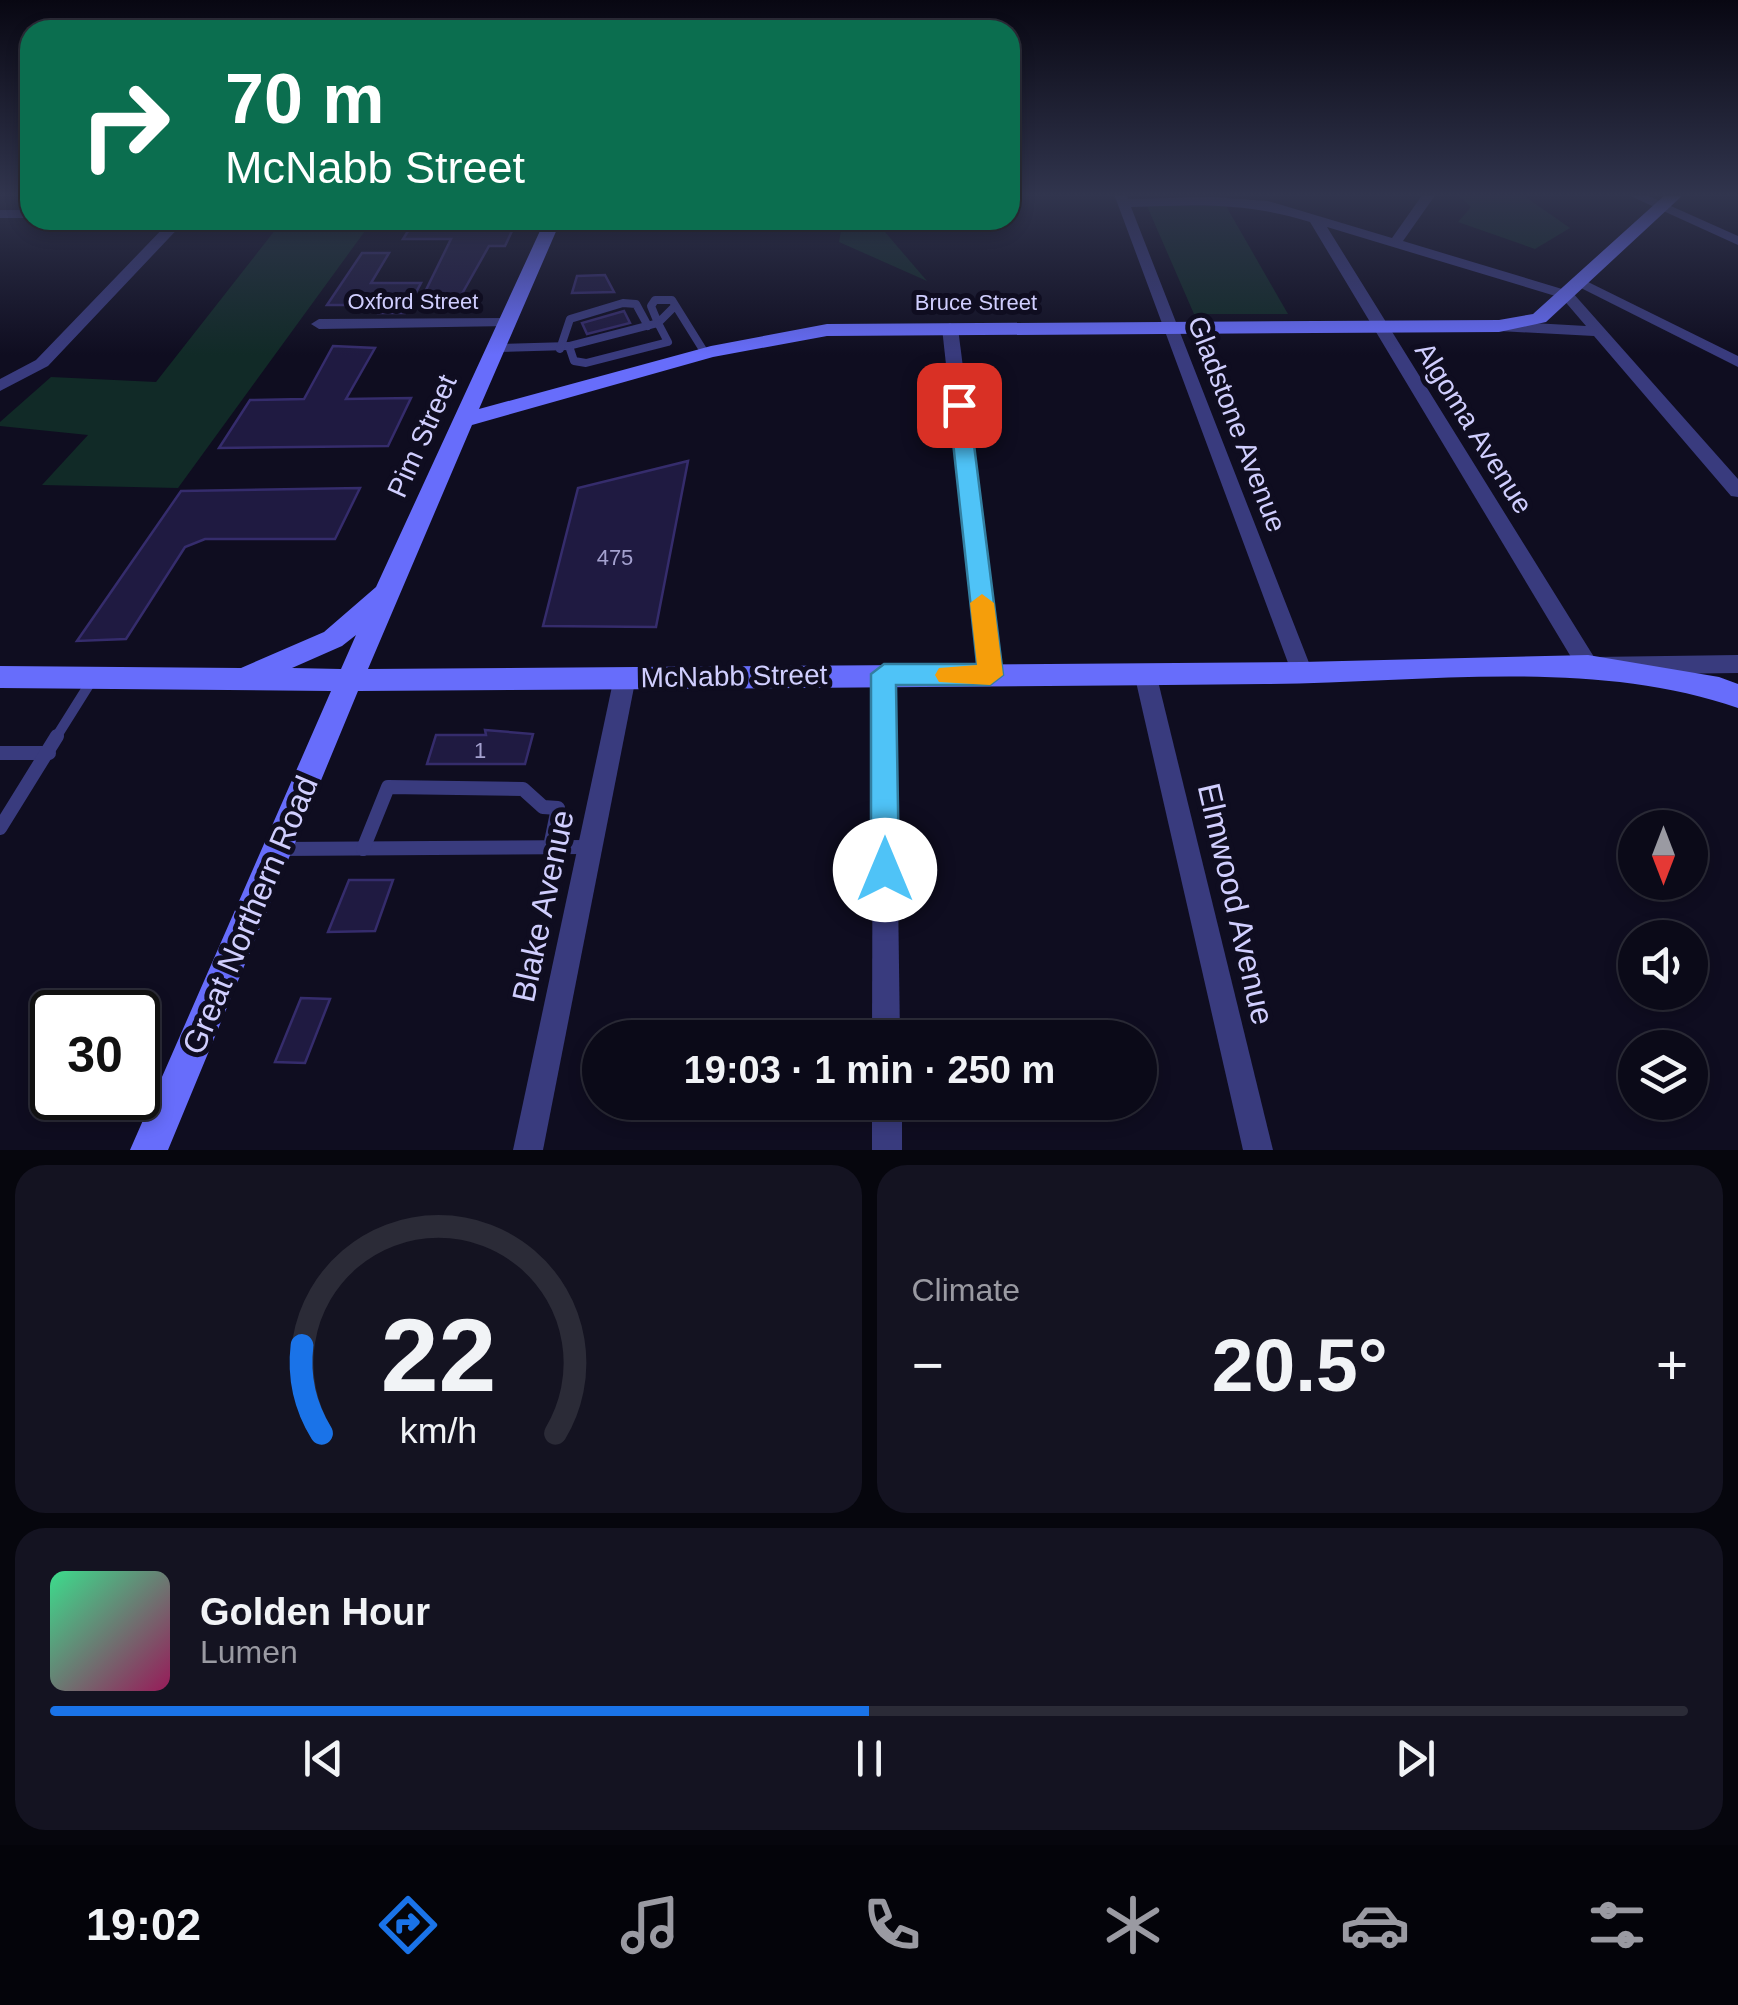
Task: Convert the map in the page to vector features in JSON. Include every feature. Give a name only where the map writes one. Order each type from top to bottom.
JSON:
[{"type":"main road","name":"Pim Street","points":[[352,680],[387,592],[541,248]]},
{"type":"main road","name":"Bruce Street","points":[[465,420],[662,354],[705,353],[827,330],[1499,326],[1540,318],[1618,248]]},
{"type":"main road","points":[[236,679],[333,639],[387,592]]},
{"type":"main road","name":"McNabb Street","points":[[0,677],[352,680],[1302,673],[1588,666],[1709,685],[1738,696]]},
{"type":"main road","name":"Great Northern Road","points":[[148,1150],[352,680]]},
{"type":"street","points":[[0,386],[42,363],[152,248]]},
{"type":"street","name":"Gladstone Avenue","points":[[1141,248],[1302,673]]},
{"type":"street","name":"Algoma Avenue","points":[[1332,248],[1588,666]]},
{"type":"street","points":[[1413,248],[1573,289],[1738,362]]},
{"type":"street","points":[[1573,289],[1602,332],[1738,491]]},
{"type":"street","name":"Oxford Street","points":[[319,324],[508,322]]},
{"type":"street","name":"Bruce Street","points":[[1499,326],[1602,332]]},
{"type":"street","points":[[950,328],[990,675]]},
{"type":"street","name":"McNabb Street","points":[[1588,666],[1738,664]]},
{"type":"street","name":"Elmwood Avenue","points":[[1146,673],[1258,1150]]},
{"type":"street","points":[[884,674],[886,1020]]},
{"type":"street","name":"Blake Avenue","points":[[528,1150],[626,677]]},
{"type":"street","points":[[887,1120],[888,1150]]},
{"type":"lane","points":[[652,325],[652,301],[670,299],[705,353]]},
{"type":"lane","points":[[624,303],[638,306],[652,325],[668,342],[662,354],[579,364],[564,348],[570,319],[624,303]]},
{"type":"lane","points":[[497,348],[564,348],[652,325],[674,306]]},
{"type":"lane","points":[[0,828],[94,678]]},
{"type":"lane","points":[[0,753],[48,753]]},
{"type":"lane","points":[[363,849],[388,787],[523,789],[543,807],[558,808],[550,847]]},
{"type":"lane","points":[[279,850],[591,846]]},
{"type":"green space","points":[[261,248],[353,248],[178,488],[42,485],[88,435],[0,426],[51,377],[156,382]]},
{"type":"green space","points":[[852,248],[898,248],[927,281]]},
{"type":"green space","points":[[1165,248],[1250,248],[1288,314],[1194,314]]},
{"type":"building","points":[[447,248],[488,248],[459,299],[423,296]]},
{"type":"building","points":[[362,253],[389,253],[371,283],[421,283],[405,313],[379,313],[384,305],[327,305]]},
{"type":"building","points":[[605,275],[614,292],[572,293],[577,276]]},
{"type":"building","points":[[624,311],[630,323],[587,334],[582,323]]},
{"type":"building","points":[[333,346],[375,348],[346,399],[411,398],[388,446],[219,448],[250,400],[304,399]]},
{"type":"building","points":[[688,461],[656,627],[543,626],[578,488]]},
{"type":"building","points":[[360,488],[335,539],[205,539],[185,547],[126,639],[77,641],[181,491]]},
{"type":"building","points":[[485,730],[533,734],[525,764],[427,764],[436,735],[486,735]]},
{"type":"building","points":[[349,880],[393,880],[375,931],[328,932]]},
{"type":"building","points":[[301,998],[330,999],[305,1063],[275,1062]]},
{"type":"slow traffic","points":[[948,675],[990,675],[982,603]]},
{"type":"route","points":[[885,870],[884,674],[990,675],[959,405]]}]
